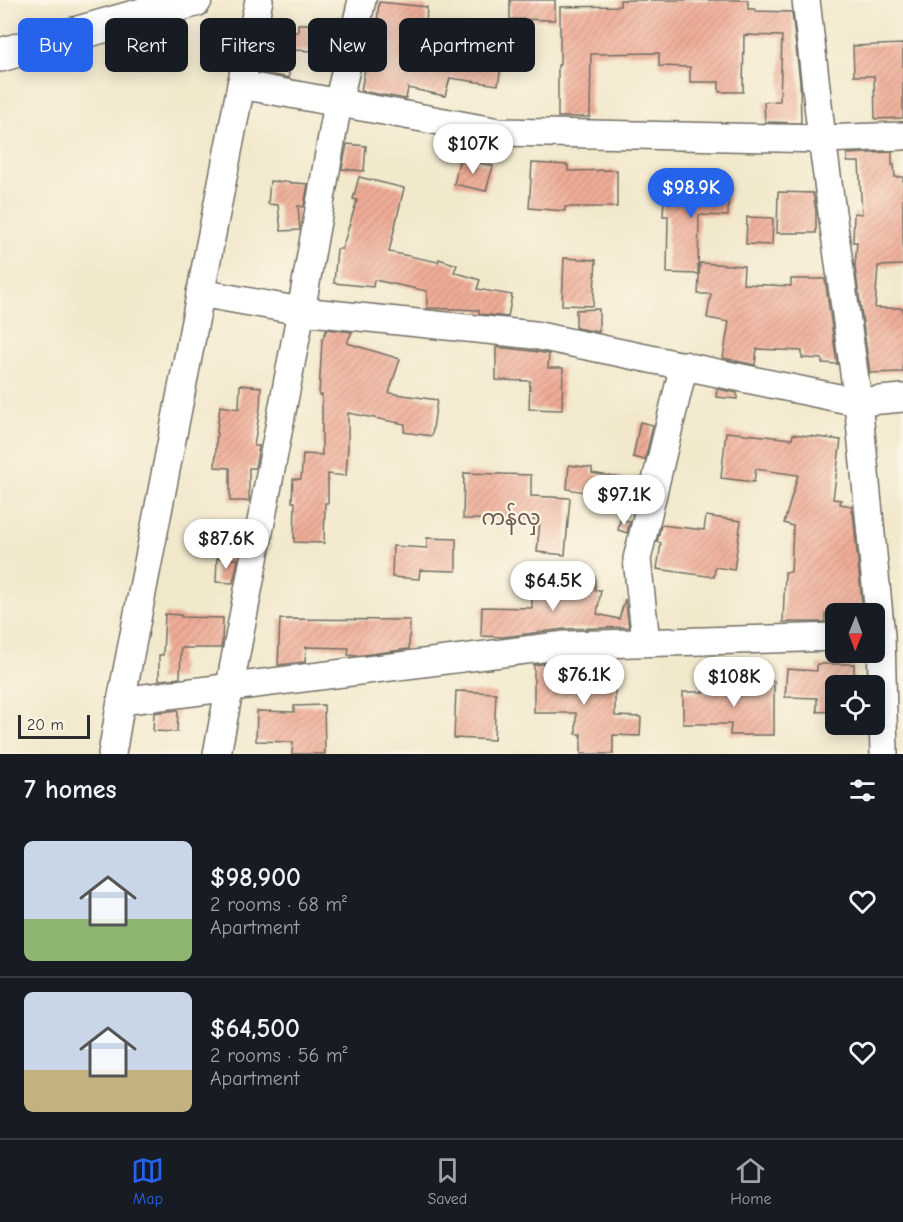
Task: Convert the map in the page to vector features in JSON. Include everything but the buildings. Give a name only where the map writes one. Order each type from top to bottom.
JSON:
[{"type":"highway","points":[[0,55],[195,0]]},
{"type":"street","points":[[112,754],[200,293],[259,0]]},
{"type":"street","points":[[217,754],[338,103],[362,0]]},
{"type":"street","points":[[806,0],[886,635],[884,754]]},
{"type":"street","points":[[241,85],[499,132],[822,140],[903,136]]},
{"type":"street","points":[[200,293],[301,311],[534,335],[858,402],[903,398]]},
{"type":"street","points":[[646,642],[637,559],[684,365]]},
{"type":"street","points":[[121,701],[566,645],[825,637]]},
{"type":"district","name":"ကန်လှ","points":[[511,518]]}]
